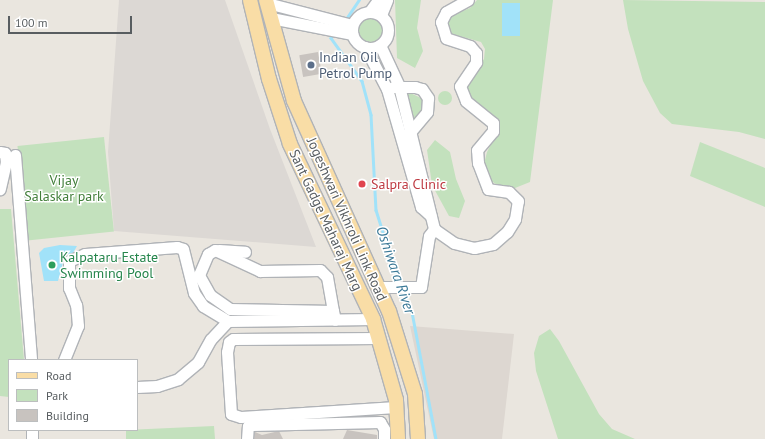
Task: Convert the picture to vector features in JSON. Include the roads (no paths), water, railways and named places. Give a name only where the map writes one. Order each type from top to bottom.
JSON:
[{"type":"main road","name":"Sant Gadge Maharaj Marg","points":[[250,0],[269,79],[290,144],[373,318],[396,407],[398,439]]},
{"type":"main road","name":"Jogeshwari Vikhroli Link Road","points":[[266,2],[294,101],[389,311],[415,394],[418,439]]},
{"type":"street","points":[[370,12],[378,0]]},
{"type":"street","points":[[365,48],[380,45],[388,31],[381,15],[387,0]]},
{"type":"street","points":[[380,45],[399,86],[434,229],[454,243],[474,248],[493,244],[507,232],[515,219],[518,201],[509,192],[488,189],[478,163],[477,150],[493,131],[493,123],[466,101],[460,86],[476,62],[476,53],[470,46],[446,38],[441,22],[446,12],[468,0]]},
{"type":"street","points":[[266,2],[345,28],[358,44],[365,48],[386,89],[421,207],[431,216]]},
{"type":"street","points":[[345,28],[360,14],[370,12],[381,15]]},
{"type":"street","points":[[271,18],[345,28]]},
{"type":"street","points":[[386,89],[399,86],[422,89],[428,98],[427,112],[411,135],[400,139]]},
{"type":"street","points":[[0,152],[5,153],[6,162],[0,189],[16,188]]},
{"type":"street","points":[[15,155],[16,188],[31,359]]},
{"type":"street","points":[[378,287],[419,288],[423,284],[429,236],[434,229]]},
{"type":"street","points":[[467,246],[478,241]]},
{"type":"street","points":[[64,359],[78,326],[76,304],[69,288],[69,261],[85,254],[177,246],[183,249],[194,294],[203,306],[228,321],[334,316]]},
{"type":"street","points":[[245,252],[214,250],[208,254],[199,279],[210,295],[230,309],[373,318]]},
{"type":"street","points":[[214,250],[260,271],[323,272],[327,277],[334,316]]},
{"type":"street","points":[[138,387],[157,386],[178,379],[198,362],[211,339],[228,321]]},
{"type":"street","points":[[379,338],[233,339],[229,342],[227,352],[231,414],[242,417],[396,407]]},
{"type":"street","points":[[247,439],[248,426],[252,425],[380,422],[384,429],[384,439]]},
{"type":"water","points":[[502,3],[520,3],[520,36],[502,36]]},
{"type":"water","name":"Kalpataru Estate Swimming Pool","points":[[60,245],[77,246],[73,253],[65,255],[58,281],[44,281],[39,253],[44,248]]},
{"type":"waterway","name":"Oshiwara River","points":[[346,19],[359,0]]},
{"type":"waterway","name":"Oshiwara River","points":[[334,34],[331,38],[362,81],[371,115],[376,210],[399,283]]},
{"type":"waterway","name":"Oshiwara River","points":[[402,290],[412,312],[436,439]]},
{"type":"place","name":"Indian Oil Petrol Pump","points":[[311,65]]},
{"type":"place","name":"Salpra Clinic","points":[[362,184]]},
{"type":"place","name":"Kalpataru Estate Swimming Pool","points":[[52,265]]},
{"type":"park label","name":"Vijay Salaskar park","points":[[64,188]]}]
